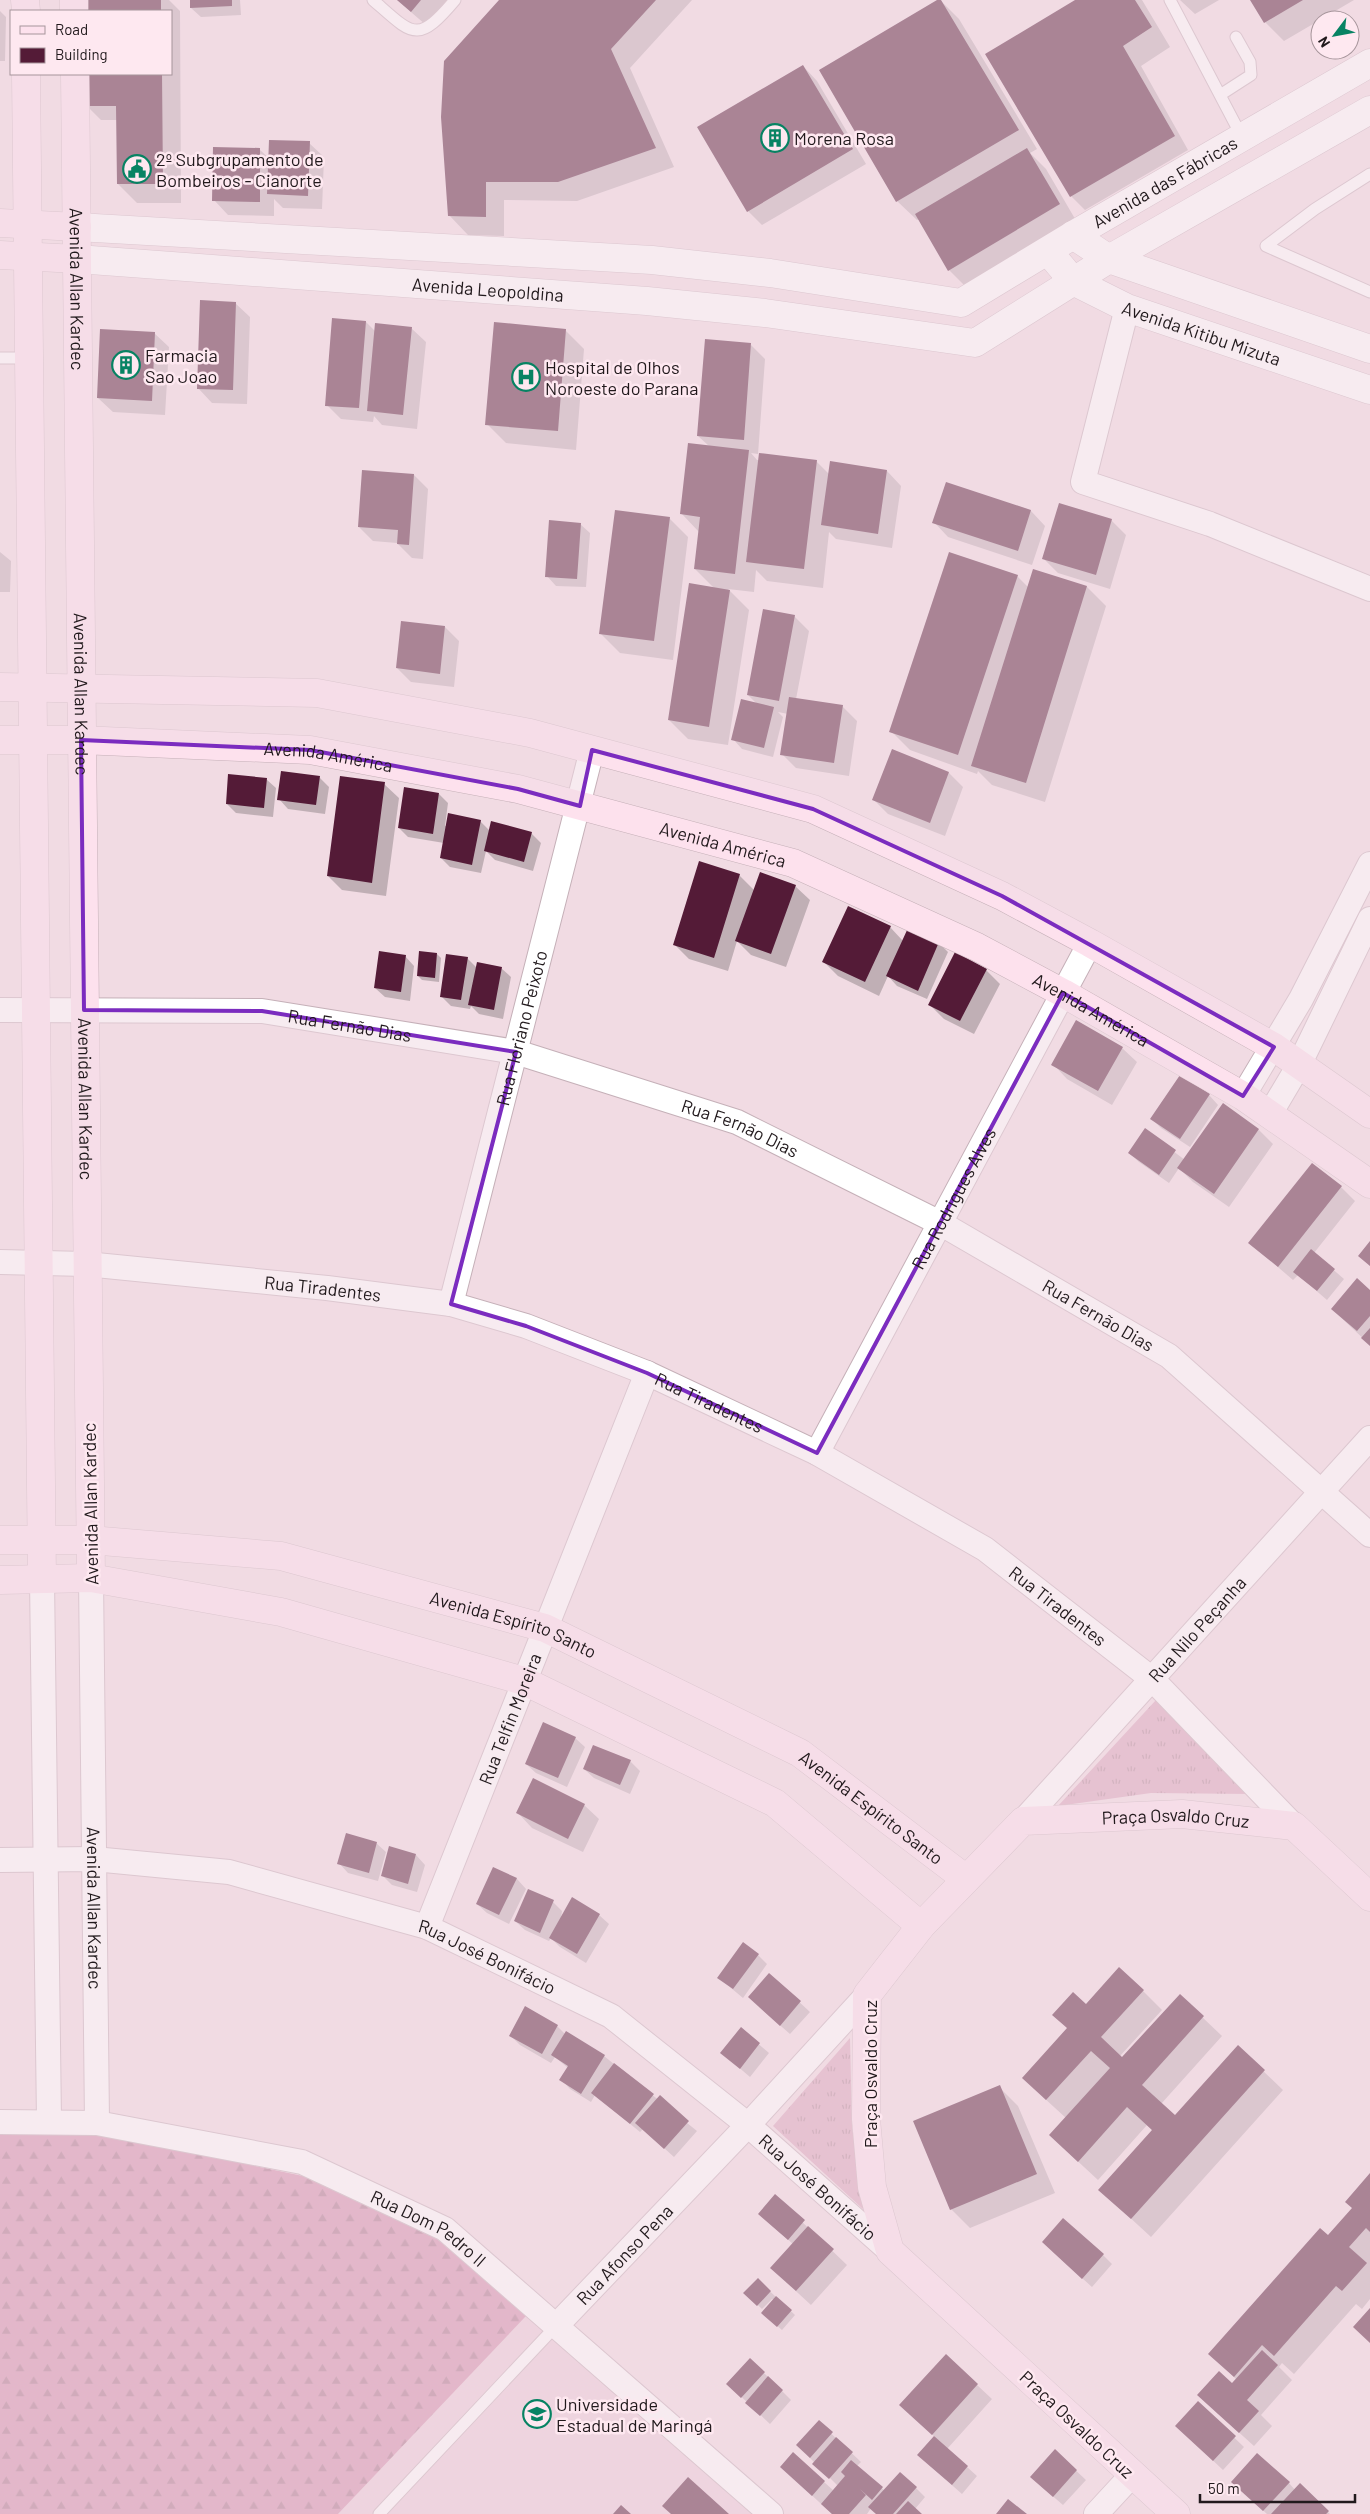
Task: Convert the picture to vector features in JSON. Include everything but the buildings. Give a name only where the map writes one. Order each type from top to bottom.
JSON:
[{"type":"main road","points":[[26,75],[42,1579]]},
{"type":"main road","name":"Avenida Allan Kardec","points":[[75,75],[78,227],[86,1264],[91,1578]]},
{"type":"main road","points":[[0,224],[78,227]]},
{"type":"main road","name":"Avenida Leopoldina","points":[[0,255],[77,259]]},
{"type":"main road","points":[[0,687],[317,693],[530,733],[812,809],[1002,896],[1090,943],[1274,1047],[1370,1114]]},
{"type":"main road","name":"Avenida América","points":[[0,740],[81,740],[310,750],[518,789],[793,863],[977,947],[1063,993],[1243,1096],[1370,1184]]},
{"type":"main road","name":"Avenida Espírito Santo","points":[[0,1540],[90,1540],[281,1556],[545,1628],[800,1754],[966,1879]]},
{"type":"main road","points":[[0,1580],[91,1578],[281,1612],[524,1681],[775,1803],[921,1926]]},
{"type":"main road","name":"Praça Osvaldo Cruz","points":[[1176,2514],[890,2251],[872,2187],[866,2119],[867,1995],[921,1926],[1023,1821],[1182,1814],[1294,1826]]},
{"type":"main road","points":[[1294,1826],[1370,1897]]},
{"type":"street","name":"Avenida das Fábricas","points":[[770,273],[961,303],[1073,235],[1370,63]]},
{"type":"street","points":[[1073,281],[1370,110]]},
{"type":"street","points":[[78,227],[652,260],[770,273],[765,313]]},
{"type":"street","points":[[1073,235],[1110,258],[1370,348]]},
{"type":"street","name":"Avenida Kitibu Mizuta","points":[[1048,251],[1073,281],[1128,308],[1370,390]]},
{"type":"street","name":"Avenida Leopoldina","points":[[77,259],[647,301],[765,313],[975,343],[1073,281]]},
{"type":"street","points":[[1128,308],[1084,482],[1210,524],[1281,551],[1370,589]]},
{"type":"street","name":"Rua Floriano Peixoto","points":[[451,1304],[580,806],[592,750]]},
{"type":"street","points":[[1243,1096],[1274,1047],[1301,998],[1370,864]]},
{"type":"street","points":[[1270,1114],[1299,1064],[1370,919]]},
{"type":"street","name":"Rua Rodrigues Alves","points":[[817,1453],[1090,943]]},
{"type":"street","name":"Rua Fernão Dias","points":[[0,1010],[262,1011],[516,1052],[737,1122],[940,1223],[1169,1356],[1370,1535]]},
{"type":"street","name":"Rua Tiradentes","points":[[0,1262],[86,1264],[327,1288],[451,1304],[526,1326],[646,1373],[817,1453],[984,1549],[1152,1679],[1294,1826]]},
{"type":"street","name":"Rua Telfin Moreira","points":[[427,1927],[646,1373]]},
{"type":"street","name":"Rua Nilo Peçanha","points":[[1023,1821],[1370,1438]]},
{"type":"street","name":"Avenida Allan Kardec","points":[[91,1578],[97,2123]]},
{"type":"street","points":[[42,1579],[49,2121]]},
{"type":"street","name":"Rua José Bonifácio","points":[[0,1860],[94,1859],[229,1872],[427,1927],[610,2016],[748,2125],[890,2251]]},
{"type":"street","name":"Rua Afonso Pena","points":[[556,2326],[748,2125],[867,1995]]},
{"type":"street","name":"Rua Dom Pedro II","points":[[0,2122],[49,2121],[97,2123],[302,2162],[445,2229],[771,2514]]},
{"type":"street","points":[[1096,2514],[1132,2475]]},
{"type":"lane","points":[[373,0],[407,30],[421,31],[435,23],[455,0]]},
{"type":"lane","points":[[1170,0],[1242,136]]},
{"type":"lane","points":[[1220,95],[1251,75],[1250,62],[1236,37]]},
{"type":"lane","points":[[1370,174],[1315,209],[1266,246],[1370,292]]},
{"type":"lane","points":[[0,358],[28,358]]},
{"type":"lane","name":"Rua Afonso Pena","points":[[380,2514],[556,2326]]},
{"type":"highlighted area","points":[[81,740],[310,750],[518,789],[580,806],[592,750],[813,809],[1002,896],[1274,1047],[1243,1096],[1063,993],[817,1453],[647,1373],[526,1326],[451,1304],[516,1052],[262,1011],[84,1010]]},
{"type":"shaded area","name":"Universidade Estadual de Maringá","points":[[527,2315],[756,2514],[338,2514]]},
{"type":"green space","points":[[1156,1700],[1251,1794],[1151,1793],[1058,1806]]},
{"type":"green space","points":[[850,2038],[852,2126],[864,2210],[773,2126]]},
{"type":"green space","points":[[90,2131],[303,2176],[437,2239],[527,2315],[338,2514],[0,2514],[0,2132]]},
{"type":"place","name":"Morena Rosa","points":[[775,138]]},
{"type":"place","name":"2º Subgrupamento de Bombeiros - Cianorte","points":[[137,169]]},
{"type":"place","name":"Farmacia Sao Joao","points":[[126,365]]},
{"type":"place","name":"Hospital de Olhos Noroeste do Parana","points":[[526,377]]},
{"type":"place","name":"Universidade Estadual de Maringá","points":[[537,2414]]}]
